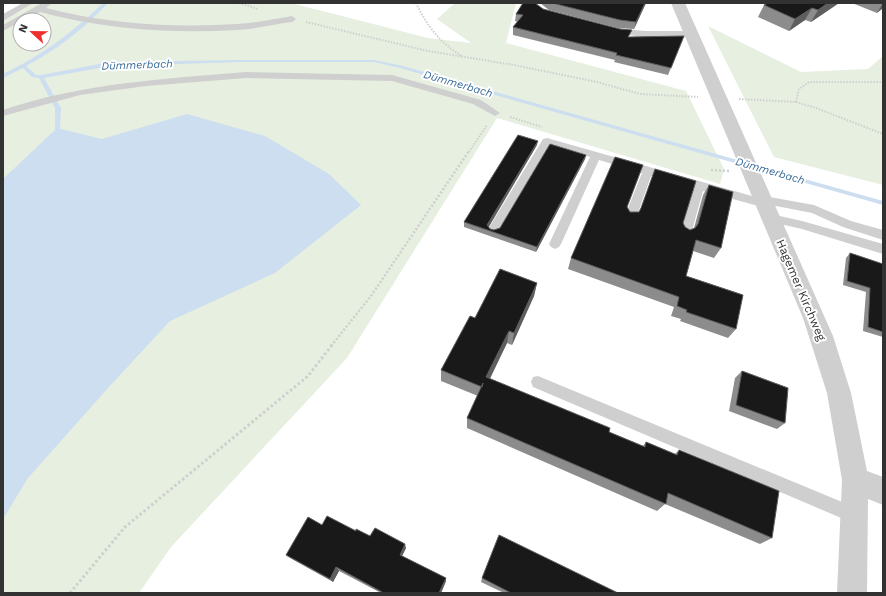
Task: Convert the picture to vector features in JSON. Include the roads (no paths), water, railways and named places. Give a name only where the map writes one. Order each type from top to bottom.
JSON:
[{"type":"street","name":"Hagemer Kirchweg","points":[[678,3],[720,98],[750,172],[767,207],[821,336],[839,393],[855,480],[852,593]]},
{"type":"street","points":[[855,480],[883,491]]},
{"type":"lane","points":[[3,18],[30,3]]},
{"type":"lane","points":[[3,28],[48,3]]},
{"type":"lane","points":[[39,9],[66,16],[108,23],[176,29],[238,27],[292,19]]},
{"type":"lane","points":[[603,28],[618,32],[645,34],[691,34]]},
{"type":"lane","points":[[3,113],[24,106],[80,92],[146,83],[246,75],[392,78],[477,102],[495,113]]},
{"type":"lane","points":[[494,229],[547,141],[648,170],[767,207],[802,225],[883,249]]},
{"type":"lane","points":[[555,244],[596,155]]},
{"type":"lane","points":[[630,218],[648,170]]},
{"type":"lane","points":[[685,234],[700,186]]},
{"type":"lane","points":[[767,207],[814,209],[847,224],[883,235]]},
{"type":"lane","points":[[538,382],[854,515]]},
{"type":"water","points":[[187,114],[265,136],[329,174],[361,205],[275,273],[170,321],[28,478],[3,519],[3,179],[57,128],[102,139]]},
{"type":"waterway","points":[[3,76],[32,61],[58,44],[106,3]]},
{"type":"waterway","name":"Dümmerbach","points":[[41,77],[110,64],[242,61],[374,61],[401,67],[883,203]]},
{"type":"waterway","name":"Dümmerbach","points":[[24,67],[34,76],[41,77]]},
{"type":"waterway","points":[[41,77],[58,108],[57,128]]}]
